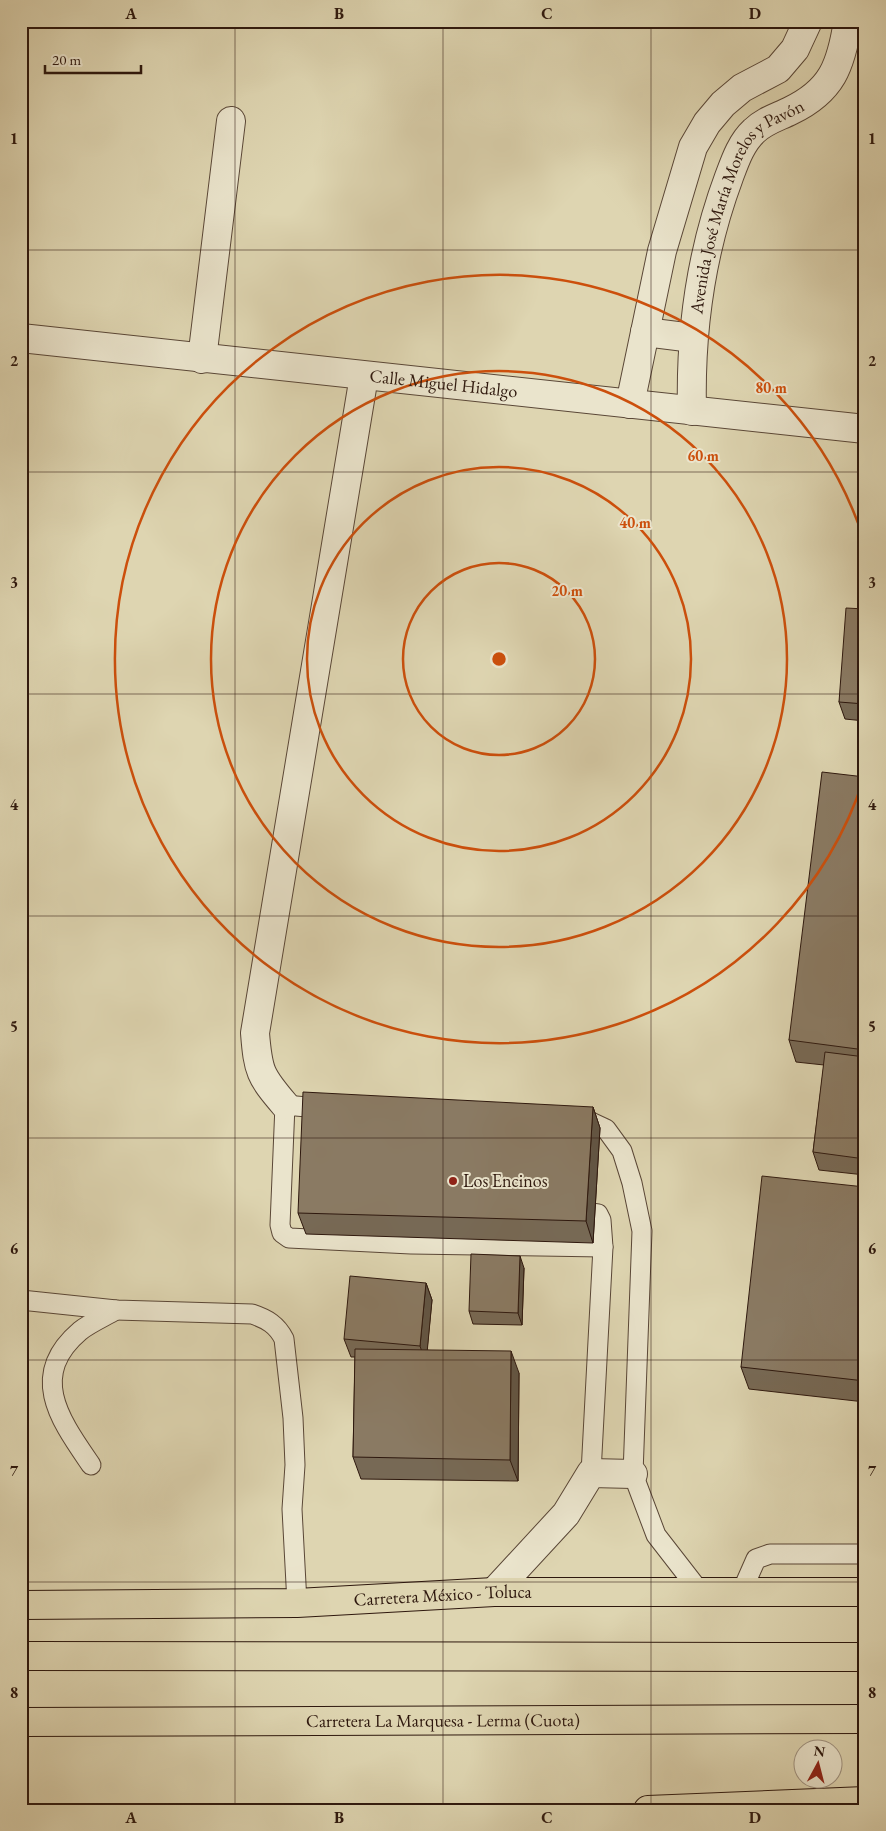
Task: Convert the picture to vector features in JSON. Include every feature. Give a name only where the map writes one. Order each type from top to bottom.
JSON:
[{"type":"highway","name":"Carretera México - Toluca","points":[[21,1605],[297,1603],[494,1592],[865,1592]]},
{"type":"highway","points":[[21,1656],[865,1657]]},
{"type":"highway","name":"Carretera La Marquesa - Lerma (Cuota)","points":[[21,1722],[865,1719]]},
{"type":"highway","points":[[648,1810],[865,1801]]},
{"type":"street","points":[[630,404],[662,250],[694,148],[707,123],[723,104],[742,88],[778,69],[795,49],[808,21]]},
{"type":"street","name":"Avenida José María Morelos y Pavón","points":[[692,411],[693,338],[704,262],[715,213],[739,150],[753,131],[769,120],[814,98],[829,83],[837,65],[848,21]]},
{"type":"street","points":[[202,359],[231,120]]},
{"type":"street","points":[[676,201],[715,213]]},
{"type":"street","points":[[646,332],[693,338]]},
{"type":"street","name":"Calle Miguel Hidalgo","points":[[21,338],[865,430]]},
{"type":"street","points":[[286,1105],[262,1076],[257,1057],[255,1033],[364,376]]},
{"type":"street","points":[[494,1592],[566,1514],[591,1473],[633,1474]]},
{"type":"street","points":[[21,1591],[55,1606]]},
{"type":"lane","points":[[344,1110],[286,1105],[280,1226],[282,1233],[290,1238],[410,1244],[506,1237],[603,1247]]},
{"type":"lane","points":[[555,1116],[591,1122],[606,1129],[622,1151],[637,1204],[642,1231],[633,1474],[656,1535],[701,1593]]},
{"type":"lane","points":[[553,1208],[598,1214],[601,1220],[603,1247],[591,1473]]},
{"type":"lane","points":[[21,1300],[116,1310],[252,1314],[271,1322],[280,1331],[284,1339],[293,1418],[295,1465],[292,1509],[297,1603]]},
{"type":"lane","points":[[91,1465],[57,1412],[52,1395],[52,1373],[60,1353],[80,1331],[116,1310]]},
{"type":"lane","points":[[741,1593],[756,1559],[761,1556],[770,1554],[865,1554]]},
{"type":"building","points":[[846,608],[865,609],[865,704],[839,702]]},
{"type":"building","points":[[822,772],[865,777],[865,1050],[789,1040]]},
{"type":"building","points":[[825,1052],[865,1057],[865,1159],[813,1152]]},
{"type":"building","name":"Los Encinos","points":[[303,1092],[593,1107],[586,1221],[298,1213]]},
{"type":"building","points":[[762,1176],[865,1187],[865,1381],[741,1367]]},
{"type":"building","points":[[471,1254],[520,1256],[518,1313],[469,1311]]},
{"type":"building","points":[[350,1276],[426,1283],[420,1346],[344,1339]]},
{"type":"building","points":[[355,1349],[511,1351],[510,1460],[353,1457]]},
{"type":"place","name":"Los Encinos","points":[[453,1181]]}]
